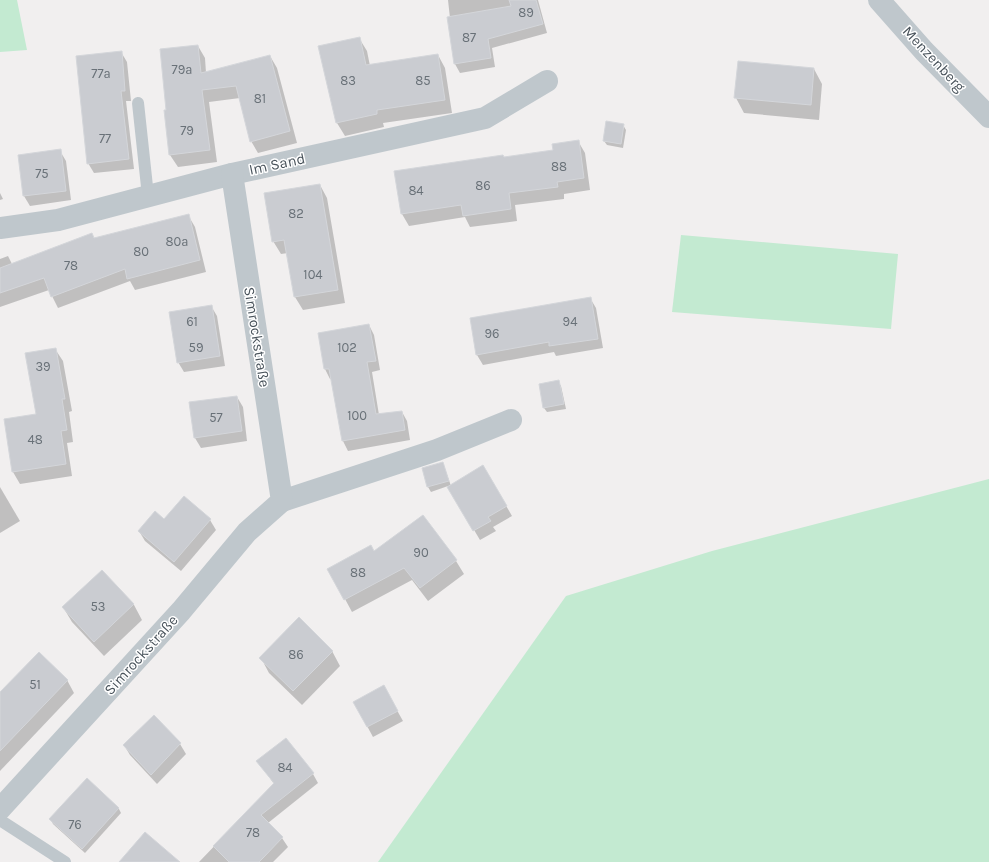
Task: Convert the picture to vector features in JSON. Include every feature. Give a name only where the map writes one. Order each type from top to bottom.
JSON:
[{"type":"street","name":"Menzenberg","points":[[879,0],[924,51],[989,117]]},
{"type":"street","name":"Im Sand","points":[[0,228],[58,220],[232,174],[485,118],[547,82]]},
{"type":"street","name":"Simrockstraße","points":[[232,174],[282,501]]},
{"type":"street","name":"Simrockstraße","points":[[0,809],[180,611],[248,532],[282,501],[437,450],[511,420]]},
{"type":"lane","points":[[138,103],[148,196]]},
{"type":"lane","points":[[0,820],[65,862]]},
{"type":"green space","points":[[0,0],[17,0],[27,50],[0,52]]},
{"type":"green space","points":[[681,235],[898,254],[891,329],[672,312]]},
{"type":"green space","points":[[989,479],[989,862],[378,862],[566,596],[712,551]]},
{"type":"building","points":[[509,0],[536,0],[543,24],[488,39],[491,58],[454,64],[447,17],[511,6]]},
{"type":"building","points":[[360,37],[366,65],[438,54],[445,100],[377,110],[377,114],[336,123],[318,46]]},
{"type":"building","points":[[198,45],[201,73],[270,55],[290,131],[250,142],[236,86],[202,90],[210,150],[169,155],[160,49]]},
{"type":"building","points":[[122,51],[125,91],[121,91],[129,159],[87,164],[76,56]]},
{"type":"building","points":[[738,61],[814,68],[811,105],[734,98]]},
{"type":"building","points":[[606,121],[624,124],[621,144],[603,141]]},
{"type":"building","points":[[579,140],[584,178],[557,182],[558,187],[509,193],[511,209],[463,216],[461,205],[401,214],[394,171],[503,155],[504,157],[553,150],[552,144]]},
{"type":"building","points":[[61,149],[66,191],[23,196],[18,155]]},
{"type":"building","points":[[320,184],[338,290],[294,297],[284,240],[272,242],[264,193]]},
{"type":"building","points":[[189,214],[200,260],[127,279],[125,269],[51,297],[44,278],[0,293],[0,268],[92,233],[94,238]]},
{"type":"building","points":[[591,297],[598,339],[549,346],[549,342],[476,355],[470,318]]},
{"type":"building","points":[[212,305],[220,356],[177,363],[169,312]]},
{"type":"building","points":[[369,324],[376,361],[367,362],[376,414],[402,411],[405,430],[342,441],[329,369],[324,369],[318,333]]},
{"type":"building","points":[[56,348],[65,399],[62,399],[67,430],[61,431],[66,464],[12,472],[4,419],[36,414],[25,353]]},
{"type":"building","points":[[559,380],[564,404],[543,408],[539,384]]},
{"type":"building","points":[[237,396],[242,431],[194,438],[189,402]]},
{"type":"building","points":[[443,462],[449,481],[427,487],[422,468]]},
{"type":"building","points":[[483,465],[507,506],[488,517],[491,521],[473,531],[447,487]]},
{"type":"building","points":[[184,496],[211,519],[174,562],[138,531],[155,511],[164,519]]},
{"type":"building","points":[[423,515],[457,560],[420,588],[404,568],[344,600],[327,569],[371,545],[374,551]]},
{"type":"building","points":[[102,570],[134,604],[94,642],[62,607]]},
{"type":"building","points":[[299,617],[333,651],[293,691],[259,658]]},
{"type":"building","points":[[39,652],[68,680],[0,751],[0,692]]},
{"type":"building","points":[[384,685],[398,711],[367,727],[353,702]]},
{"type":"building","points":[[154,715],[181,743],[151,775],[123,745]]},
{"type":"building","points":[[286,738],[314,773],[261,815],[283,837],[264,857],[259,862],[229,862],[213,846],[274,783],[256,761]]},
{"type":"building","points":[[87,778],[119,808],[82,849],[49,819]]},
{"type":"building","points":[[145,832],[180,862],[119,862]]}]
